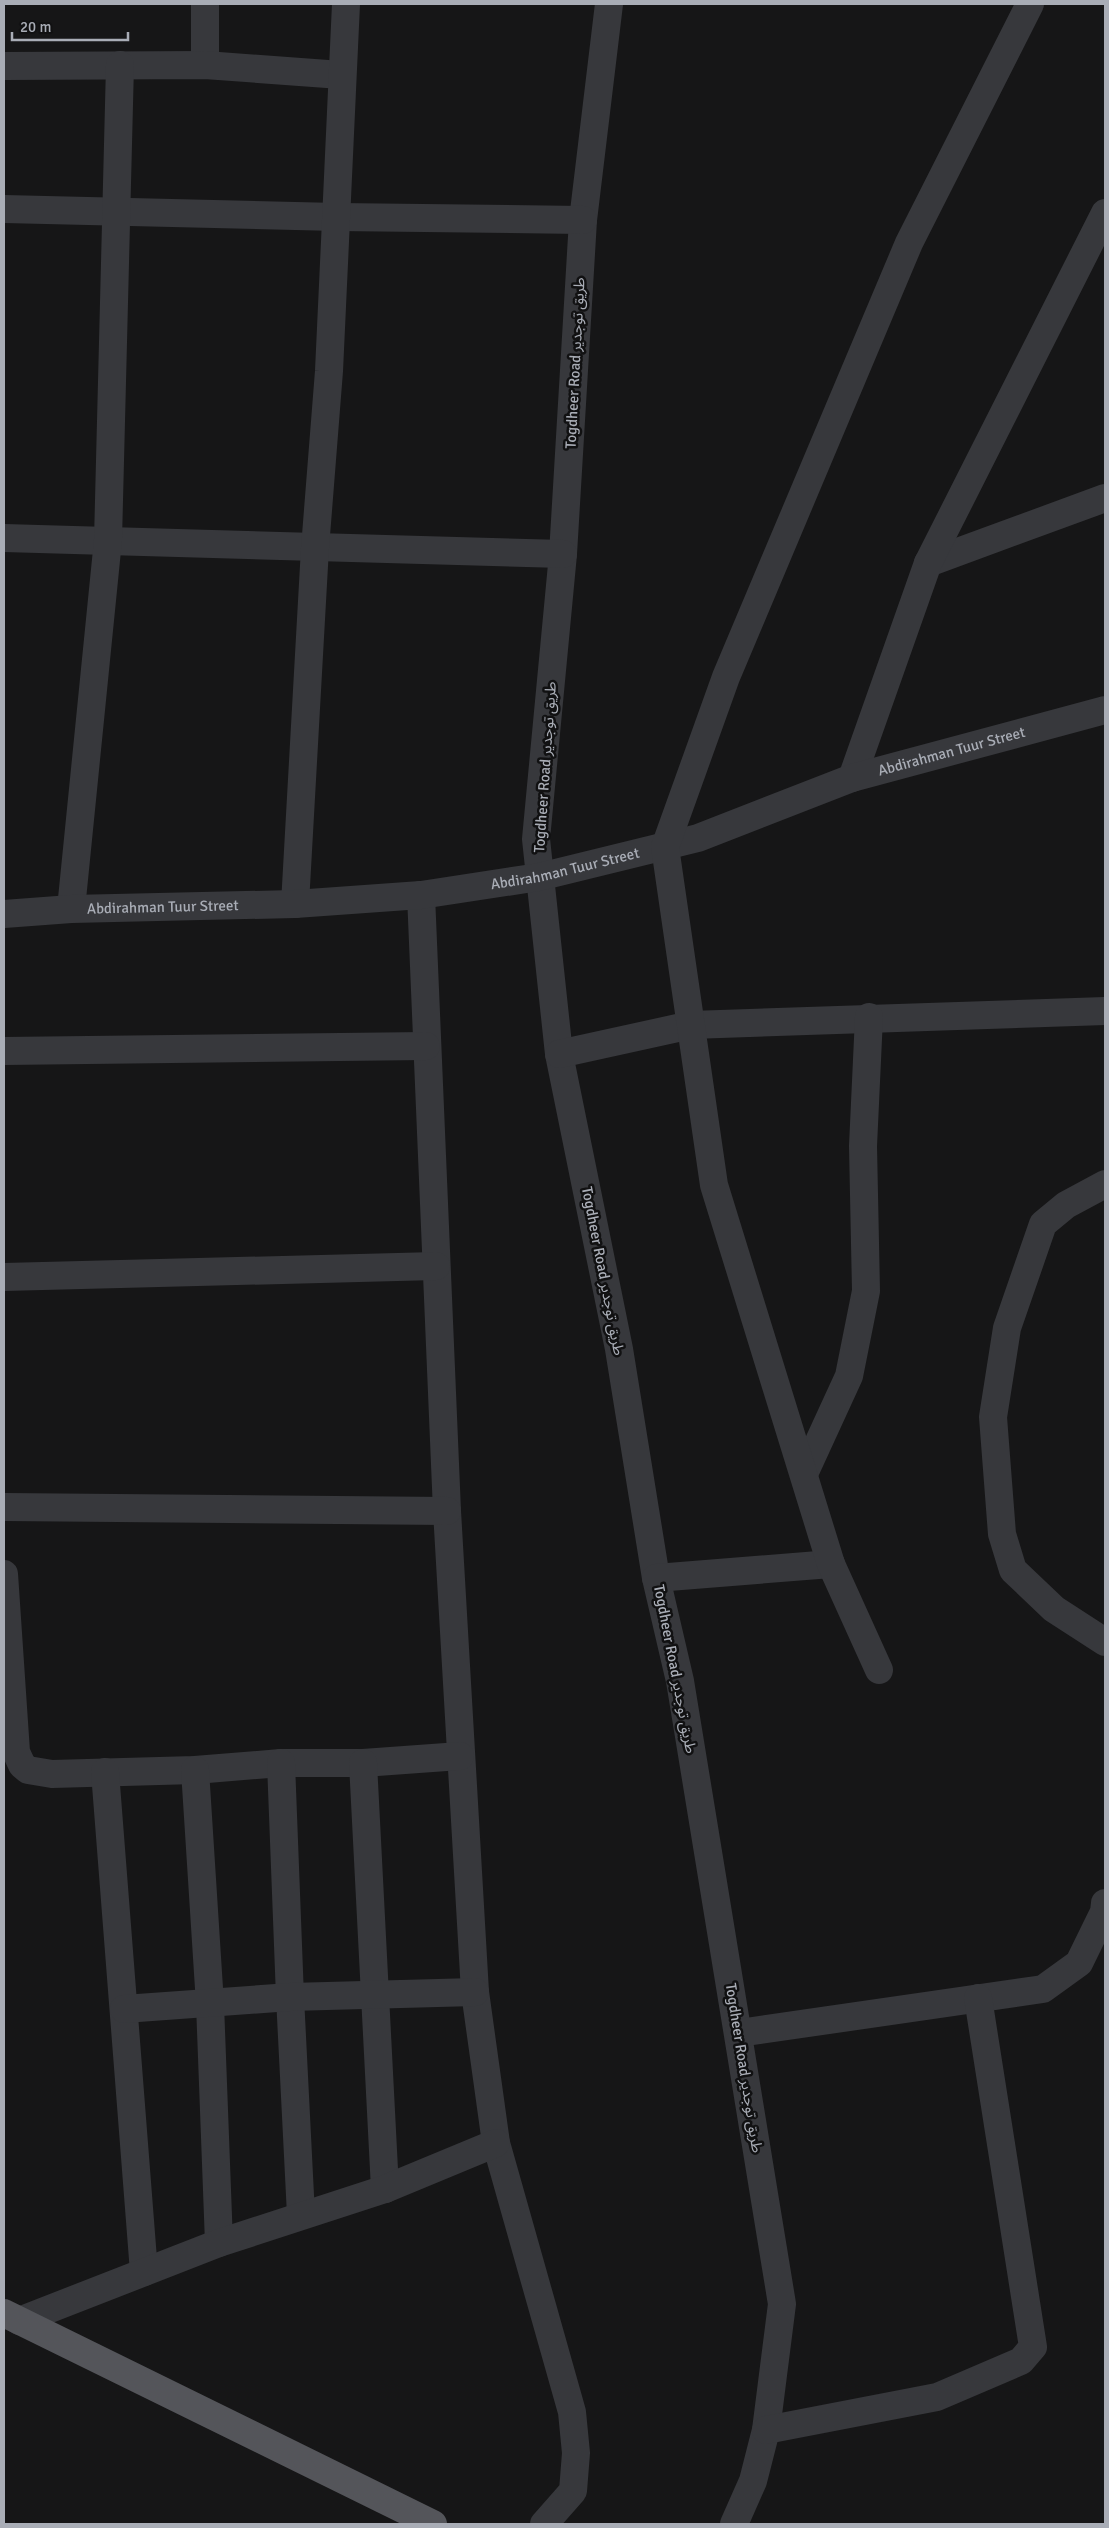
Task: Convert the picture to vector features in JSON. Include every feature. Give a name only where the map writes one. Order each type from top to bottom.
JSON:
[{"type":"main road","points":[[12,2317],[433,2524]]},
{"type":"street","points":[[204,65],[205,4]]},
{"type":"street","points":[[295,904],[315,548],[337,217],[341,75],[346,4]]},
{"type":"street","name":"Togdheer Road طريق توجدير","points":[[609,4],[583,220],[563,554],[536,839],[538,877],[559,1054],[619,1349],[656,1578],[680,1681],[782,2304],[766,2430],[753,2481],[734,2524]]},
{"type":"street","points":[[880,1670],[831,1564],[714,1185],[665,847],[726,677],[910,243],[1030,4]]},
{"type":"street","points":[[71,909],[108,540],[120,65]]},
{"type":"street","points":[[4,66],[204,65],[341,75]]},
{"type":"street","points":[[4,209],[337,217],[583,220]]},
{"type":"street","points":[[852,778],[928,563],[1105,213]]},
{"type":"street","points":[[928,563],[1105,498]]},
{"type":"street","points":[[4,538],[563,554]]},
{"type":"street","name":"Abdirahman Tuur Street","points":[[4,914],[71,909],[295,904],[421,895],[538,877],[698,838],[852,778],[1105,710]]},
{"type":"street","points":[[421,895],[447,1511],[475,1992],[496,2143],[572,2412],[576,2453],[572,2491],[544,2524]]},
{"type":"street","points":[[559,1054],[691,1025],[869,1017],[1105,1010]]},
{"type":"street","points":[[804,1474],[849,1376],[866,1291],[862,1146],[869,1017]]},
{"type":"street","points":[[4,1051],[426,1046]]},
{"type":"street","points":[[1105,1184],[1066,1205],[1043,1224],[1008,1328],[994,1417],[1002,1534],[1012,1570],[1054,1609],[1105,1642]]},
{"type":"street","points":[[4,1277],[436,1266]]},
{"type":"street","points":[[4,1507],[447,1511]]},
{"type":"street","points":[[656,1578],[831,1564]]},
{"type":"street","points":[[4,1574],[16,1752],[22,1765],[28,1770],[52,1774],[195,1770],[281,1763],[363,1763],[460,1756]]},
{"type":"street","points":[[281,1763],[301,2215]]},
{"type":"street","points":[[363,1763],[385,2189]]},
{"type":"street","points":[[195,1770],[210,2004],[219,2243]]},
{"type":"street","points":[[105,1772],[144,2272]]},
{"type":"street","points":[[738,2034],[1043,1989],[1079,1963],[1104,1912],[1105,1903]]},
{"type":"street","points":[[124,2010],[290,1997],[475,1992]]},
{"type":"street","points":[[766,2430],[937,2397],[1021,2361],[1033,2347],[978,1998]]},
{"type":"street","points":[[12,2317],[144,2272],[219,2243],[385,2189],[496,2143]]}]
